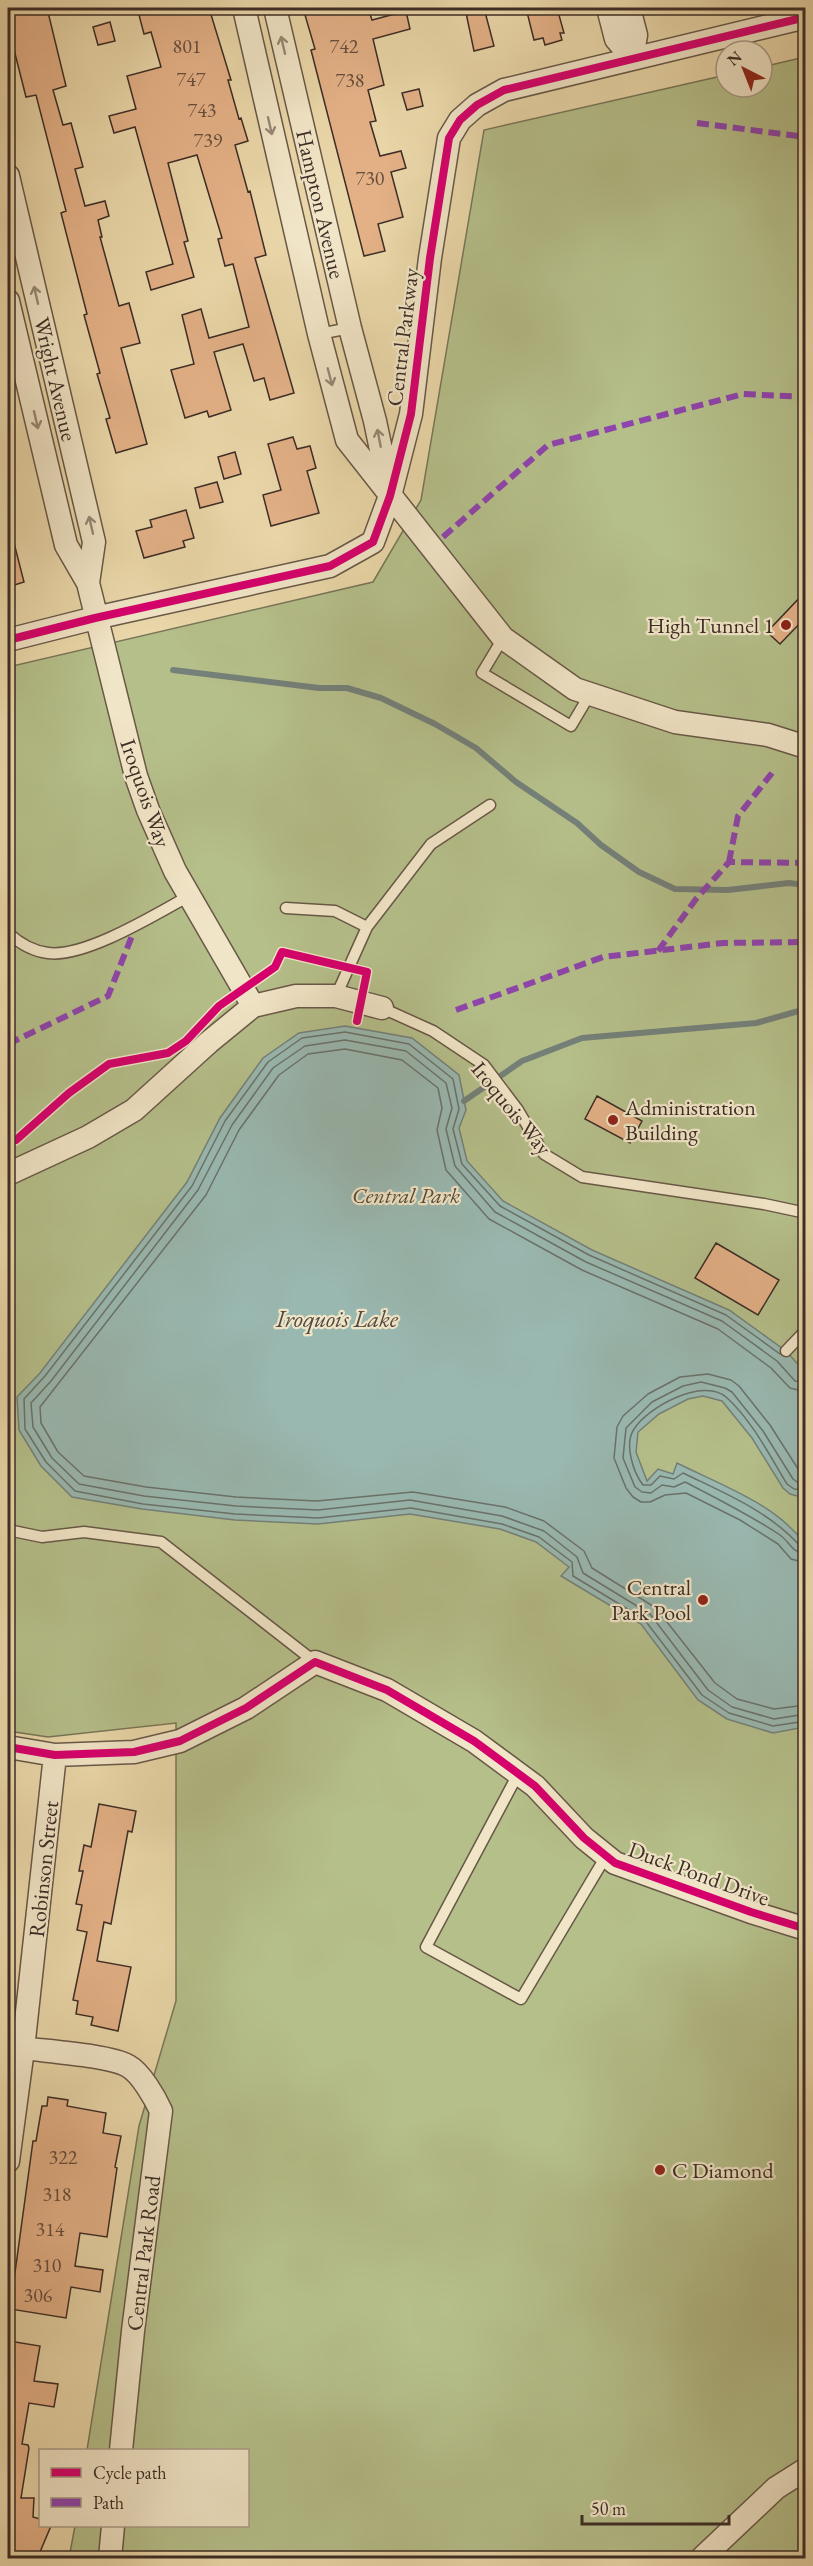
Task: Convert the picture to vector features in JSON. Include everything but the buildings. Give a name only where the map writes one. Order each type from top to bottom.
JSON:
[{"type":"street","name":"Hampton Avenue","points":[[244,8],[276,83],[350,328],[375,420],[390,496]]},
{"type":"street","name":"Hampton Avenue","points":[[275,8],[276,83],[319,334],[347,440],[390,496]]},
{"type":"street","points":[[608,8],[616,39],[632,58]]},
{"type":"street","points":[[629,8],[636,35],[632,58]]},
{"type":"street","name":"Central Parkway","points":[[8,640],[95,618],[330,566],[373,542],[390,496],[411,414],[430,258],[449,138],[460,120],[477,105],[504,90],[806,17]]},
{"type":"street","name":"Wright Avenue","points":[[8,176],[40,374]]},
{"type":"street","name":"Wright Avenue","points":[[8,301],[40,374],[94,542],[88,583],[95,618]]},
{"type":"street","points":[[390,496],[503,638],[574,689],[675,723],[768,735],[806,747]]},
{"type":"street","name":"Iroquois Way","points":[[95,618],[136,776],[152,820],[189,896],[231,964],[253,1006],[296,996],[336,996],[382,1008]]},
{"type":"street","points":[[8,1174],[88,1137],[134,1110],[209,1042],[253,1006]]},
{"type":"street","points":[[8,1748],[55,1755],[134,1752],[180,1742],[246,1708],[315,1662]]},
{"type":"street","name":"Duck Pond Drive","points":[[315,1662],[387,1690],[474,1741],[535,1786],[584,1838],[615,1863],[751,1912],[806,1929]]},
{"type":"street","name":"Robinson Street","points":[[8,2161],[15,2048],[55,1755]]},
{"type":"street","name":"Central Park Road","points":[[15,2048],[112,2060],[130,2066],[152,2093],[161,2111],[133,2331],[121,2449]]},
{"type":"street","points":[[702,2559],[776,2488],[806,2469]]},
{"type":"street","points":[[110,2559],[113,2527]]},
{"type":"lane","points":[[319,334],[350,328]]},
{"type":"lane","points":[[503,638],[482,673],[571,726],[590,694]]},
{"type":"lane","points":[[336,996],[367,927],[431,844],[490,806]]},
{"type":"lane","points":[[8,933],[20,945],[49,954],[78,949],[132,927],[189,896]]},
{"type":"lane","points":[[286,908],[334,911],[367,927]]},
{"type":"lane","name":"Iroquois Way","points":[[382,1008],[433,1031],[484,1065],[518,1110],[544,1154],[582,1177],[764,1204],[806,1213]]},
{"type":"lane","points":[[786,1351],[806,1330]]},
{"type":"lane","points":[[8,1530],[42,1537],[84,1532],[161,1542],[315,1662]]},
{"type":"lane","points":[[518,1774],[426,1947],[521,1999],[606,1856]]},
{"type":"green space","name":"Central Park","points":[[805,57],[805,2558],[69,2558],[75,2527],[249,2527],[249,2449],[87,2449],[139,2126],[176,2001],[176,1723],[48,1737],[8,1731],[8,667],[373,582],[421,500],[484,130],[714,78],[714,99],[774,99],[774,64]]},
{"type":"water","name":"Iroquois Lake","points":[[345,1026],[412,1038],[459,1075],[466,1110],[459,1128],[467,1161],[503,1201],[592,1250],[729,1310],[786,1351],[805,1372],[806,1495],[801,1497],[790,1494],[783,1488],[752,1438],[722,1401],[703,1396],[688,1399],[659,1414],[638,1432],[636,1452],[647,1481],[658,1469],[673,1474],[677,1463],[763,1507],[793,1530],[805,1544],[805,1727],[773,1733],[727,1719],[698,1700],[641,1624],[561,1576],[569,1567],[536,1542],[500,1529],[410,1514],[318,1524],[235,1520],[142,1509],[72,1497],[41,1466],[19,1430],[17,1397],[40,1373],[187,1182],[220,1118],[263,1058],[299,1033]]},
{"type":"waterway","points":[[173,670],[319,688],[347,688],[381,698],[435,724],[476,748],[516,782],[577,823],[601,845],[639,872],[675,889],[728,890],[789,883],[806,885]]},
{"type":"waterway","points":[[464,1101],[522,1061],[582,1038],[756,1023],[806,1009]]},
{"type":"marked path","points":[[697,123],[806,137]]},
{"type":"marked path","points":[[443,537],[548,445],[743,394],[806,397]]},
{"type":"marked path","points":[[729,862],[738,816],[772,773]]},
{"type":"marked path","points":[[658,951],[696,899],[729,862],[806,863]]},
{"type":"marked path","points":[[8,1044],[108,996],[132,936]]},
{"type":"marked path","points":[[456,1010],[603,957],[723,943],[806,942]]},
{"type":"cycle path","points":[[8,640],[95,618],[330,566],[373,542],[390,496],[411,414],[430,258],[449,138],[460,120],[477,105],[504,90],[806,17]]},
{"type":"cycle path","points":[[8,1143],[16,1140],[69,1093],[109,1064],[168,1053],[186,1041],[219,1006],[275,967],[282,952],[367,972],[357,1021]]},
{"type":"cycle path","points":[[8,1747],[55,1755],[134,1752],[180,1741],[246,1708],[315,1662],[387,1690],[474,1741],[535,1786],[584,1838],[615,1863],[751,1912],[806,1929]]},
{"type":"place","name":"High Tunnel 1","points":[[786,625]]},
{"type":"place","name":"Administration Building","points":[[613,1120]]},
{"type":"place","name":"Central Park Pool","points":[[703,1600]]},
{"type":"place","name":"C Diamond","points":[[660,2170]]}]
